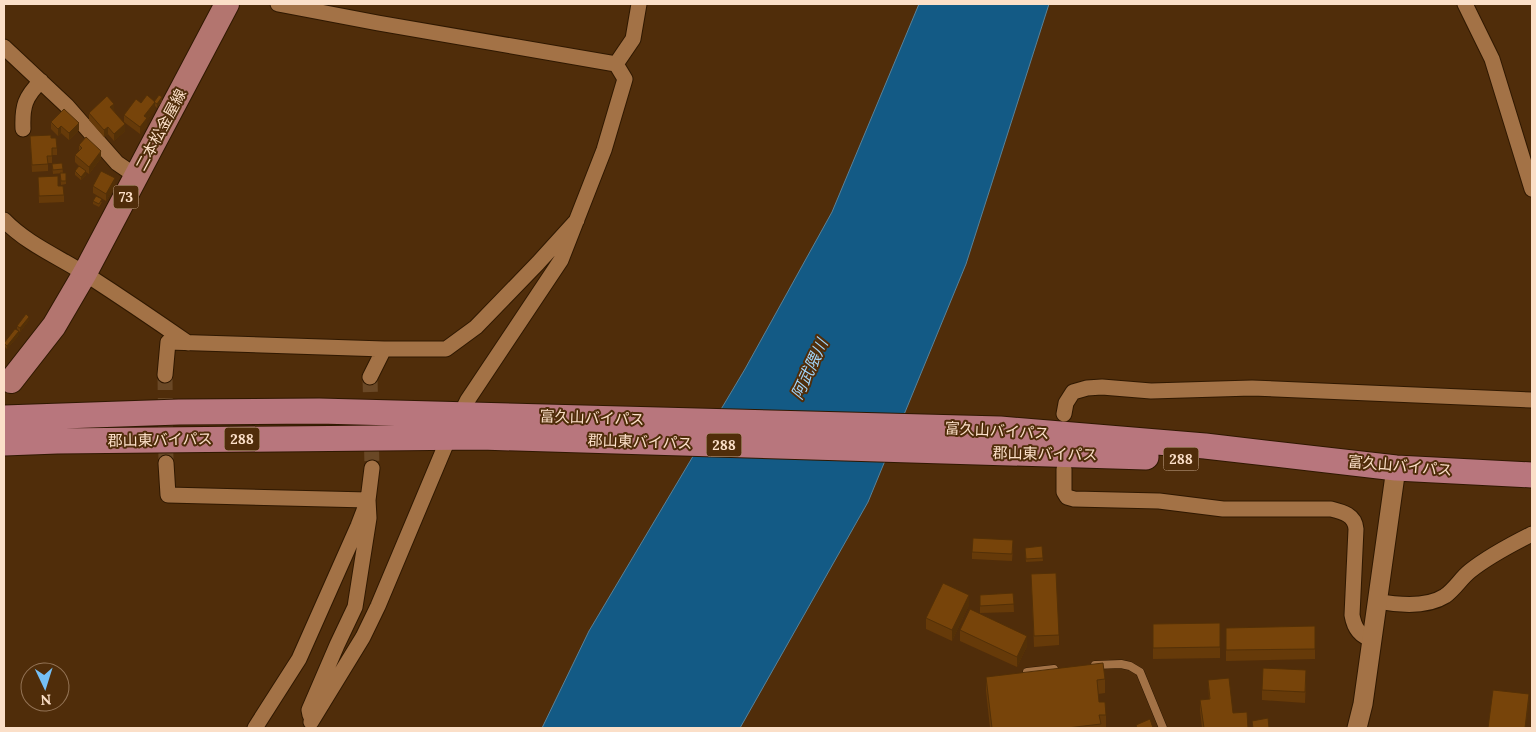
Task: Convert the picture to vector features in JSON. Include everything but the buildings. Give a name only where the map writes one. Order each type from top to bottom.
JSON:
[{"type":"highway","name":"郡山東バイパス","points":[[4,418],[188,412],[460,415]]},
{"type":"highway","name":"富久山バイパス","points":[[460,415],[1000,429],[1205,446],[1396,468],[1532,475]]},
{"type":"highway","name":"郡山東バイパス","points":[[4,443],[481,437],[1046,453],[1396,468]]},
{"type":"main road","name":"二本松金屋線","points":[[11,381],[54,326],[85,273],[227,4]]},
{"type":"street","points":[[278,4],[616,64],[625,79],[604,150],[561,260],[467,401],[460,415]]},
{"type":"street","points":[[616,64],[633,39],[639,4]]},
{"type":"street","points":[[1465,4],[1492,59],[1532,189]]},
{"type":"street","points":[[4,47],[67,106],[117,163],[136,176]]},
{"type":"street","points":[[23,129],[27,95],[41,81]]},
{"type":"street","points":[[4,220],[11,228],[54,256],[85,273],[190,344]]},
{"type":"street","points":[[165,375],[168,342],[384,349],[446,349],[476,327],[538,264],[577,220]]},
{"type":"street","points":[[370,377],[384,349]]},
{"type":"street","points":[[1064,414],[1066,403],[1073,392],[1087,388],[1151,391],[1252,388],[1532,400]]},
{"type":"street","points":[[372,468],[368,500],[369,518],[355,608],[308,710],[311,722],[363,637],[378,606],[449,437]]},
{"type":"street","points":[[166,463],[168,495],[368,500]]},
{"type":"street","points":[[1357,728],[1363,704],[1396,468]]},
{"type":"street","points":[[1064,469],[1064,492],[1067,497],[1074,499],[1159,501],[1222,508],[1331,509],[1342,511],[1349,515],[1356,524],[1352,615],[1354,626],[1366,638],[1372,639]]},
{"type":"street","points":[[255,728],[299,659],[368,500]]},
{"type":"street","points":[[1377,601],[1394,604],[1417,604],[1444,596],[1475,568],[1503,548],[1532,534]]},
{"type":"lane","points":[[1088,665],[1121,664],[1130,666],[1140,672],[1163,728]]},
{"type":"lane","points":[[1027,672],[1062,668]]},
{"type":"water","name":"阿武隈川","points":[[919,4],[1049,4],[966,264],[868,502],[740,728],[542,728],[589,631],[745,369],[832,212]]},
{"type":"tunnel","points":[[165,375],[166,463]]},
{"type":"tunnel","points":[[370,377],[372,468]]}]
